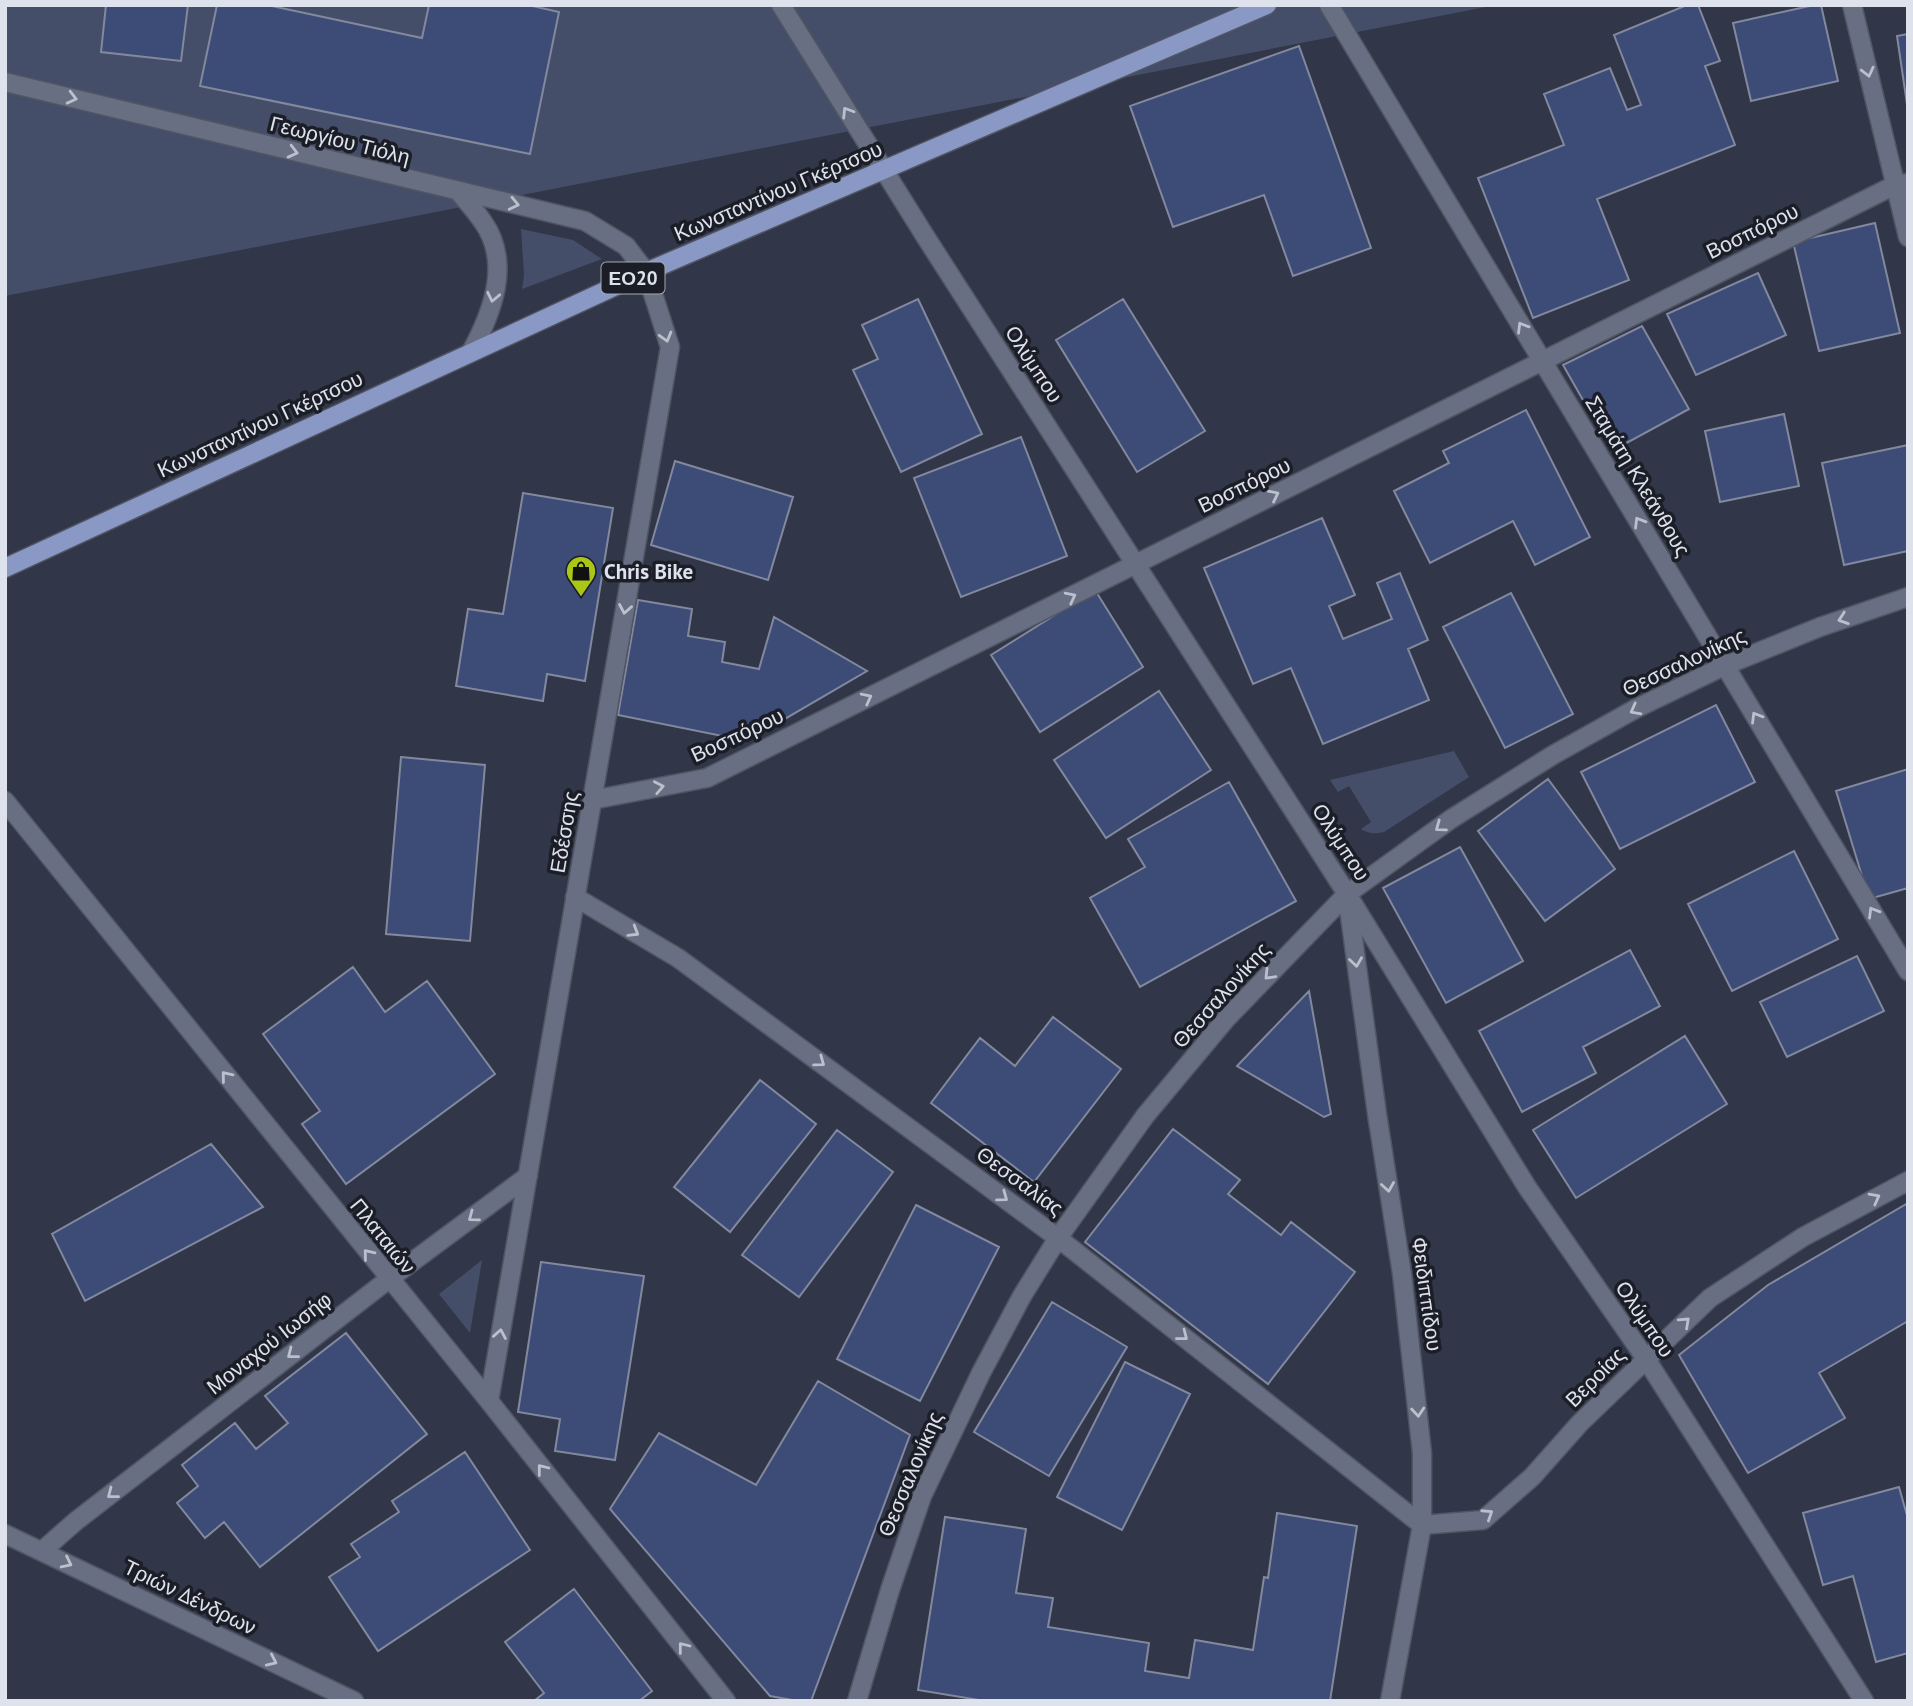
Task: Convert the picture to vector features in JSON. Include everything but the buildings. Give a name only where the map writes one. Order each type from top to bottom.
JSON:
[{"type":"main road","name":"Κωνσταντίνου Γκέρτσου","points":[[5,568],[646,272],[1267,5]]},
{"type":"street","name":"Ολύμπου","points":[[781,5],[883,170],[1347,894],[1527,1187],[1646,1359],[1864,1701]]},
{"type":"street","name":"Σταμάτη Κλεάνθους","points":[[1329,5],[1908,971]]},
{"type":"street","points":[[1852,5],[1901,184],[1908,237]]},
{"type":"street","name":"Γεωργίου Τιόλη","points":[[5,82],[585,221],[626,246],[646,272]]},
{"type":"street","name":"Βοσπόρου","points":[[592,800],[707,778],[1901,184]]},
{"type":"street","points":[[459,192],[484,223],[495,245],[498,269],[488,320],[471,352]]},
{"type":"street","name":"Εδέσσης","points":[[489,1401],[670,347],[646,272]]},
{"type":"street","name":"Θεσσαλονίκης","points":[[857,1701],[922,1496],[981,1373],[1058,1238],[1146,1116],[1218,1029],[1347,894],[1451,819],[1553,755],[1637,708],[1724,666],[1820,626],[1908,597]]},
{"type":"street","name":"Πλαταιών","points":[[5,801],[489,1401],[725,1700]]},
{"type":"street","name":"Φειδιππίδου","points":[[1347,894],[1413,1363],[1422,1452],[1422,1525],[1390,1701]]},
{"type":"street","name":"Θεσσαλίας","points":[[575,897],[678,958],[1058,1238],[1422,1525]]},
{"type":"street","name":"Μοναχού Ιωσήφ","points":[[42,1551],[76,1521],[389,1279],[528,1176]]},
{"type":"street","name":"Βεροίας","points":[[1422,1525],[1483,1520],[1532,1477],[1580,1423],[1710,1298],[1803,1237],[1908,1181]]},
{"type":"street","name":"Τριών Δένδρων","points":[[5,1534],[354,1701]]},
{"type":"shaded area","points":[[5,5],[1496,5],[5,296]]},
{"type":"shaded area","points":[[521,229],[573,240],[602,259],[522,289],[524,275]]},
{"type":"shaded area","points":[[1454,751],[1469,777],[1384,832],[1372,833],[1361,829],[1371,822],[1349,786],[1338,792],[1330,780]]},
{"type":"shaded area","points":[[482,1260],[470,1333],[439,1294]]},
{"type":"place","name":"Chris Bike","points":[[581,598]]}]
